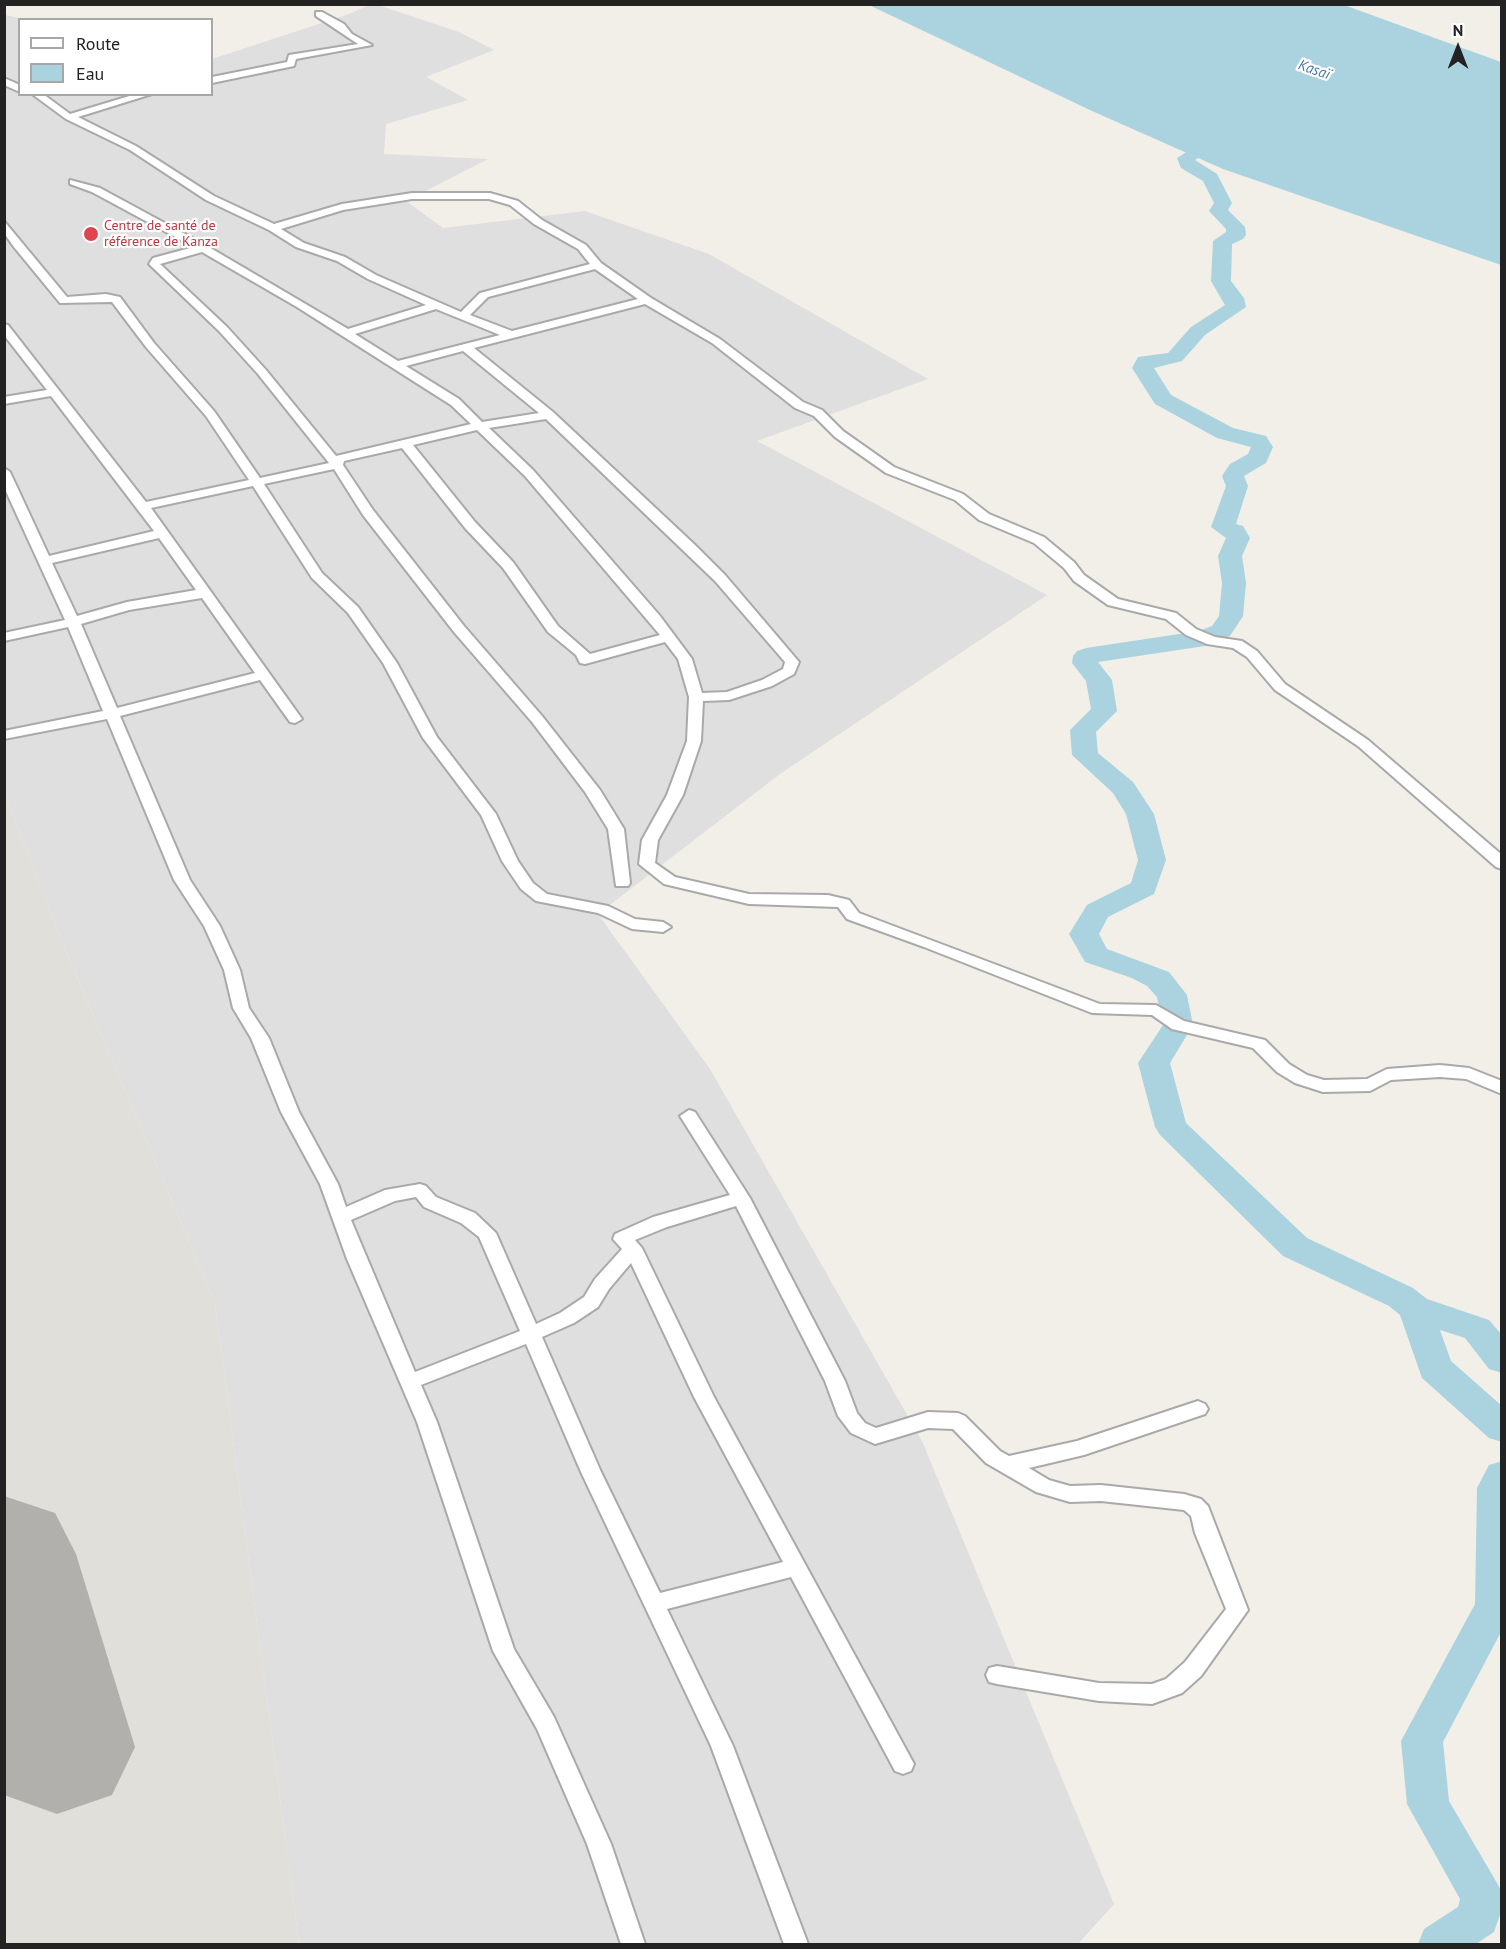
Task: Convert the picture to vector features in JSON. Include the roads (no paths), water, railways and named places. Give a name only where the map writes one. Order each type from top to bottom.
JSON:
[{"type":"street","points":[[213,80],[291,64],[292,57],[368,45],[349,36],[341,26],[319,14]]},
{"type":"street","points":[[4,81],[18,87]]},
{"type":"street","points":[[39,96],[69,117],[133,148],[226,207],[273,228],[300,245],[341,260],[364,274],[514,336]]},
{"type":"street","points":[[69,117],[141,96]]},
{"type":"street","points":[[74,182],[96,190],[203,248],[454,402],[478,426],[492,435],[529,473],[669,637],[686,659],[696,697],[694,741],[675,795],[650,840],[647,864],[670,881],[749,899],[828,900],[843,903],[853,916],[1098,1009],[1156,1010],[1178,1025],[1259,1044],[1283,1068],[1301,1079],[1323,1086],[1370,1085],[1387,1075],[1440,1071],[1468,1074],[1502,1088]]},
{"type":"street","points":[[273,228],[318,212],[383,200],[444,194],[490,196],[513,203],[538,222],[566,236],[590,254],[597,266],[646,300],[716,341],[799,405],[818,413],[839,434],[890,470],[959,498],[984,517],[1039,540],[1063,559],[1079,578],[1113,602],[1171,616],[1191,632],[1212,641],[1237,644],[1252,654],[1280,687],[1363,743],[1494,851],[1502,864]]},
{"type":"street","points":[[4,224],[19,247],[64,301],[106,297],[116,299],[150,345],[210,414],[255,484],[288,528],[317,575],[352,610],[390,663],[430,738],[488,814],[510,861],[527,886],[542,898],[602,909],[632,924],[663,927]]},
{"type":"street","points":[[203,248],[157,260],[154,264],[223,329],[254,363],[337,465],[368,512],[459,629],[537,719],[592,790],[616,829],[622,883]]},
{"type":"street","points":[[463,316],[484,295],[597,266]]},
{"type":"street","points":[[396,365],[646,300]]},
{"type":"street","points":[[345,334],[436,305]]},
{"type":"street","points":[[4,327],[143,506],[295,719]]},
{"type":"street","points":[[465,347],[549,415],[720,578],[792,662],[789,671],[767,683],[729,696],[696,697]]},
{"type":"street","points":[[4,401],[54,392]]},
{"type":"street","points":[[337,465],[339,459],[406,445],[478,426],[549,415]]},
{"type":"street","points":[[406,445],[470,525],[508,566],[553,629],[582,653],[585,660],[669,637]]},
{"type":"street","points":[[143,506],[255,484],[271,477],[337,465]]},
{"type":"street","points":[[4,472],[14,489],[43,561],[73,622],[111,714],[129,750],[153,815],[182,880],[212,926],[232,970],[241,1008],[260,1038],[290,1112],[329,1184],[356,1259],[431,1434],[504,1651],[546,1724],[599,1844],[633,1944]]},
{"type":"street","points":[[43,561],[163,533]]},
{"type":"street","points":[[4,637],[73,622],[127,606],[205,593]]},
{"type":"street","points":[[4,735],[111,714],[264,675]]},
{"type":"street","points":[[689,1116],[741,1198],[835,1381],[848,1416],[858,1428],[875,1436],[928,1420],[958,1420],[993,1457],[1043,1486],[1070,1494],[1101,1493],[1184,1502],[1194,1505],[1201,1512],[1206,1533],[1237,1610],[1193,1669],[1174,1686],[1152,1694],[1099,1692],[997,1675]]},
{"type":"street","points":[[342,1216],[391,1195],[420,1190],[430,1202],[478,1224],[487,1233],[529,1335],[722,1746],[796,1944]]},
{"type":"street","points":[[741,1198],[660,1222],[622,1239],[633,1248],[704,1397],[903,1764]]},
{"type":"street","points":[[410,1382],[567,1318],[591,1302],[602,1284],[633,1248]]},
{"type":"street","points":[[1005,1465],[1077,1449],[1198,1409]]},
{"type":"street","points":[[655,1604],[798,1567]]},
{"type":"water","name":"Kasaï","points":[[869,5],[1344,5],[1501,62],[1501,265],[1223,169],[1092,111]]},
{"type":"waterway","points":[[1225,133],[1186,158],[1187,164],[1211,178],[1223,203],[1218,211],[1235,227],[1236,235],[1223,241],[1221,281],[1234,298],[1236,307],[1198,331],[1175,357],[1170,360],[1145,361],[1143,368],[1163,399],[1225,433],[1258,441],[1262,447],[1258,458],[1238,469],[1233,476],[1237,486],[1223,527],[1235,531],[1238,538],[1230,556],[1234,583],[1231,616],[1221,631],[1205,638],[1086,656],[1085,663],[1099,680],[1104,711],[1083,730],[1085,755],[1123,788],[1140,814],[1152,860],[1144,888],[1097,911],[1084,934],[1096,955],[1143,971],[1158,979],[1172,995],[1178,1025],[1154,1063],[1171,1127],[1295,1247],[1401,1297],[1415,1308]]},
{"type":"waterway","points":[[1415,1308],[1477,1329],[1502,1360]]},
{"type":"waterway","points":[[1415,1308],[1435,1368],[1502,1428]]},
{"type":"waterway","points":[[1440,1944],[1478,1918],[1482,1897],[1428,1804],[1422,1741],[1495,1605],[1496,1488],[1502,1475]]},
{"type":"place","name":"Centre de santé de référence de Kanza","points":[[91,234]]}]
